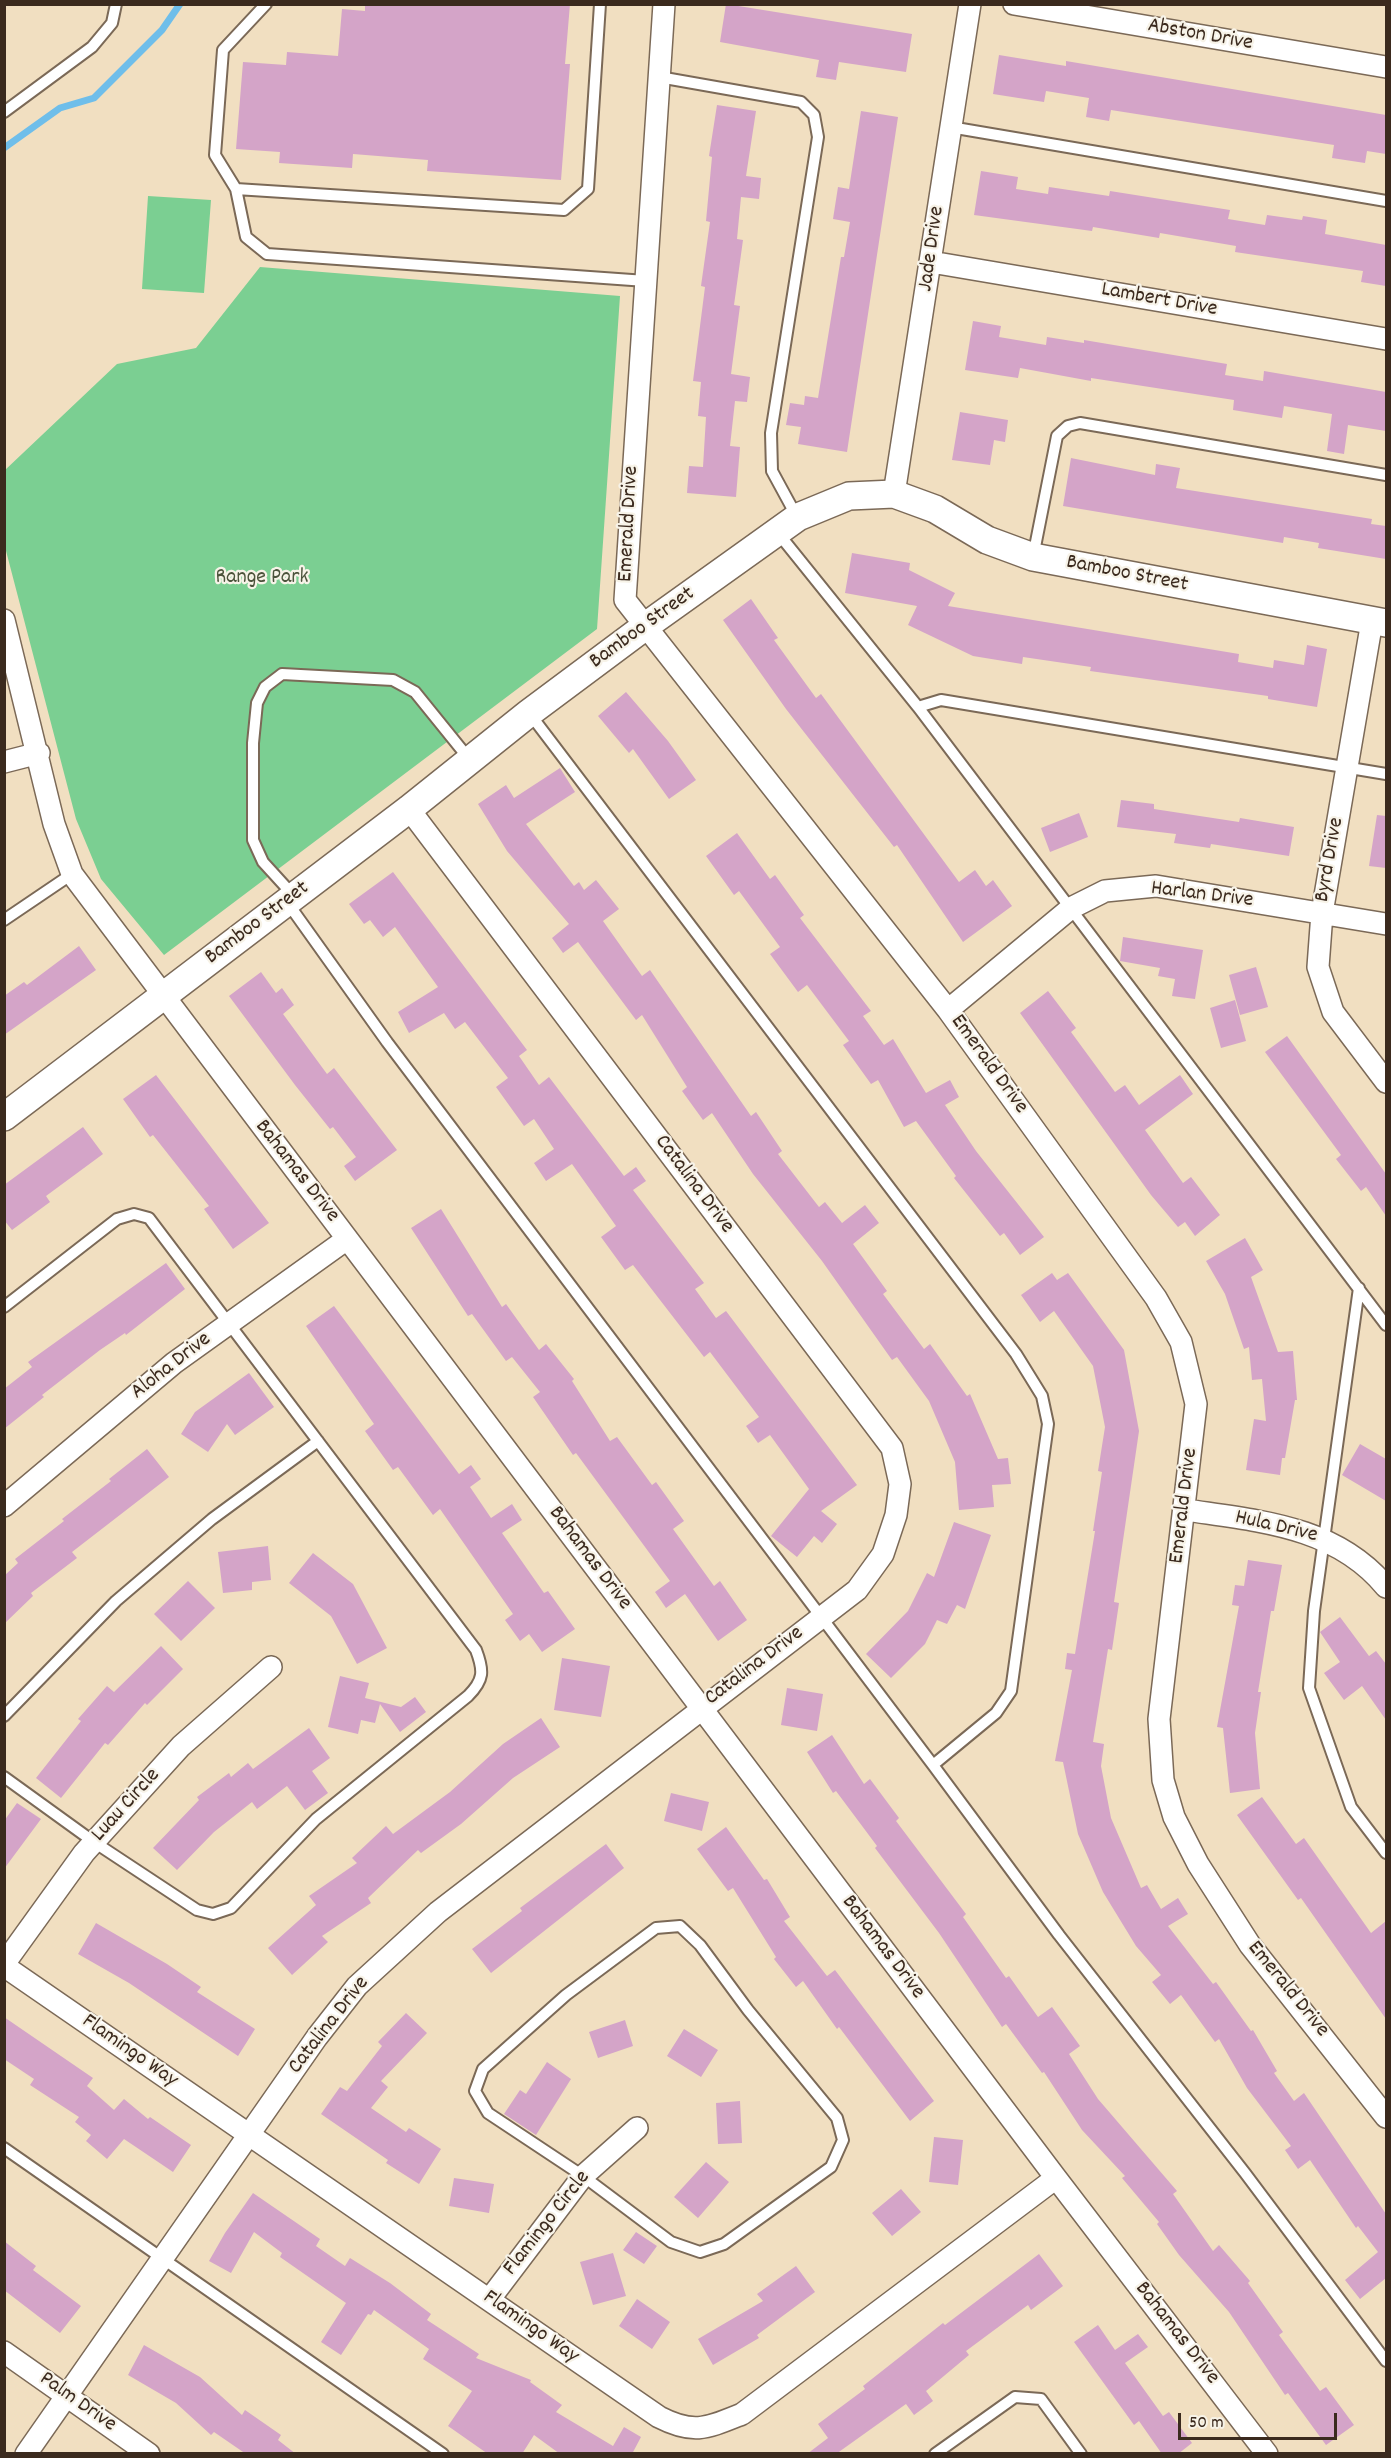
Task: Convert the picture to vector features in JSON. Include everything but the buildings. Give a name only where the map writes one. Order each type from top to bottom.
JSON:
[{"type":"street","name":"Emerald Drive","points":[[664,4],[626,600],[948,1010],[1156,1298],[1181,1342],[1196,1404],[1186,1510],[1159,1719],[1163,1780],[1174,1817],[1198,1864],[1250,1945],[1386,2117]]},
{"type":"street","name":"Jade Drive","points":[[894,494],[970,4]]},
{"type":"street","name":"Abston Drive","points":[[1014,4],[1386,67]]},
{"type":"street","name":"Lambert Drive","points":[[931,262],[1386,339]]},
{"type":"street","name":"Bamboo Street","points":[[4,1117],[409,809],[646,625],[788,525],[849,496],[894,494],[935,509],[987,540],[1033,557],[1379,622]]},
{"type":"street","name":"Bahamas Drive","points":[[4,620],[39,753],[54,824],[72,874],[162,997],[1267,2454]]},
{"type":"street","name":"Byrd Drive","points":[[1379,622],[1346,768],[1322,913],[1318,967],[1333,1012],[1386,1082]]},
{"type":"street","points":[[4,762],[39,753]]},
{"type":"street","name":"Catalina Drive","points":[[26,2454],[248,2135],[357,1986],[438,1912],[856,1590],[883,1554],[896,1515],[900,1484],[892,1448],[409,809]]},
{"type":"street","name":"Harlan Drive","points":[[948,1010],[1071,908],[1105,891],[1156,886],[1386,924]]},
{"type":"street","name":"Aloha Drive","points":[[4,1506],[174,1363],[347,1239]]},
{"type":"street","name":"Hula Drive","points":[[1186,1510],[1263,1522],[1324,1538],[1375,1573],[1386,1587]]},
{"type":"street","name":"Luau Circle","points":[[4,1965],[94,1842],[181,1746],[271,1667]]},
{"type":"street","name":"Flamingo Way","points":[[4,1965],[658,2417],[679,2428],[704,2429],[742,2414],[1056,2178]]},
{"type":"street","name":"Flamingo Circle","points":[[489,2300],[582,2176],[638,2128]]},
{"type":"street","name":"Palm Drive","points":[[4,2352],[149,2454]]},
{"type":"lane","points":[[4,112],[92,47],[112,23],[116,4]]},
{"type":"lane","points":[[266,4],[223,50],[215,155],[236,189],[246,237],[267,254],[645,281]]},
{"type":"lane","points":[[236,189],[564,210],[588,189],[600,4]]},
{"type":"lane","points":[[659,77],[801,102],[814,115],[818,137],[771,433],[771,471],[788,525],[918,708],[1386,1325]]},
{"type":"lane","points":[[950,127],[1386,201]]},
{"type":"lane","points":[[1033,557],[1057,436],[1068,426],[1080,423],[1386,475]]},
{"type":"lane","points":[[470,760],[414,692],[393,680],[282,674],[265,687],[257,703],[253,744],[252,840],[263,862],[387,1042],[822,1616],[1059,1935],[1245,2173],[1386,2361]]},
{"type":"lane","points":[[918,708],[941,700],[1386,774]]},
{"type":"lane","points":[[529,714],[1016,1354],[1042,1396],[1048,1424],[1011,1691],[996,1713],[933,1765]]},
{"type":"lane","points":[[4,920],[72,874]]},
{"type":"lane","points":[[4,1307],[117,1219],[134,1214],[149,1218],[476,1650],[483,1667],[481,1683],[316,1819],[231,1908],[213,1914],[197,1910],[94,1842],[4,1776]]},
{"type":"lane","points":[[1359,1288],[1314,1611],[1308,1688],[1351,1807],[1386,1853]]},
{"type":"lane","points":[[4,1716],[116,1601],[212,1519],[318,1441]]},
{"type":"lane","points":[[680,1926],[700,1945],[748,2010],[837,2118],[843,2140],[831,2167],[724,2244],[700,2252],[671,2242],[582,2176],[488,2113],[475,2091],[483,2068],[566,1995],[656,1928],[680,1926]]},
{"type":"lane","points":[[4,2148],[443,2454]]},
{"type":"lane","points":[[934,2454],[1015,2397],[1041,2399],[1082,2454]]},
{"type":"green space","points":[[148,196],[211,200],[204,293],[142,289]]},
{"type":"green space","name":"Range Park","points":[[260,267],[620,296],[597,629],[164,955],[101,879],[76,819],[5,547],[4,471],[117,364],[196,348]]},
{"type":"waterway","points":[[4,148],[60,108],[94,98],[162,30],[180,4]]}]
